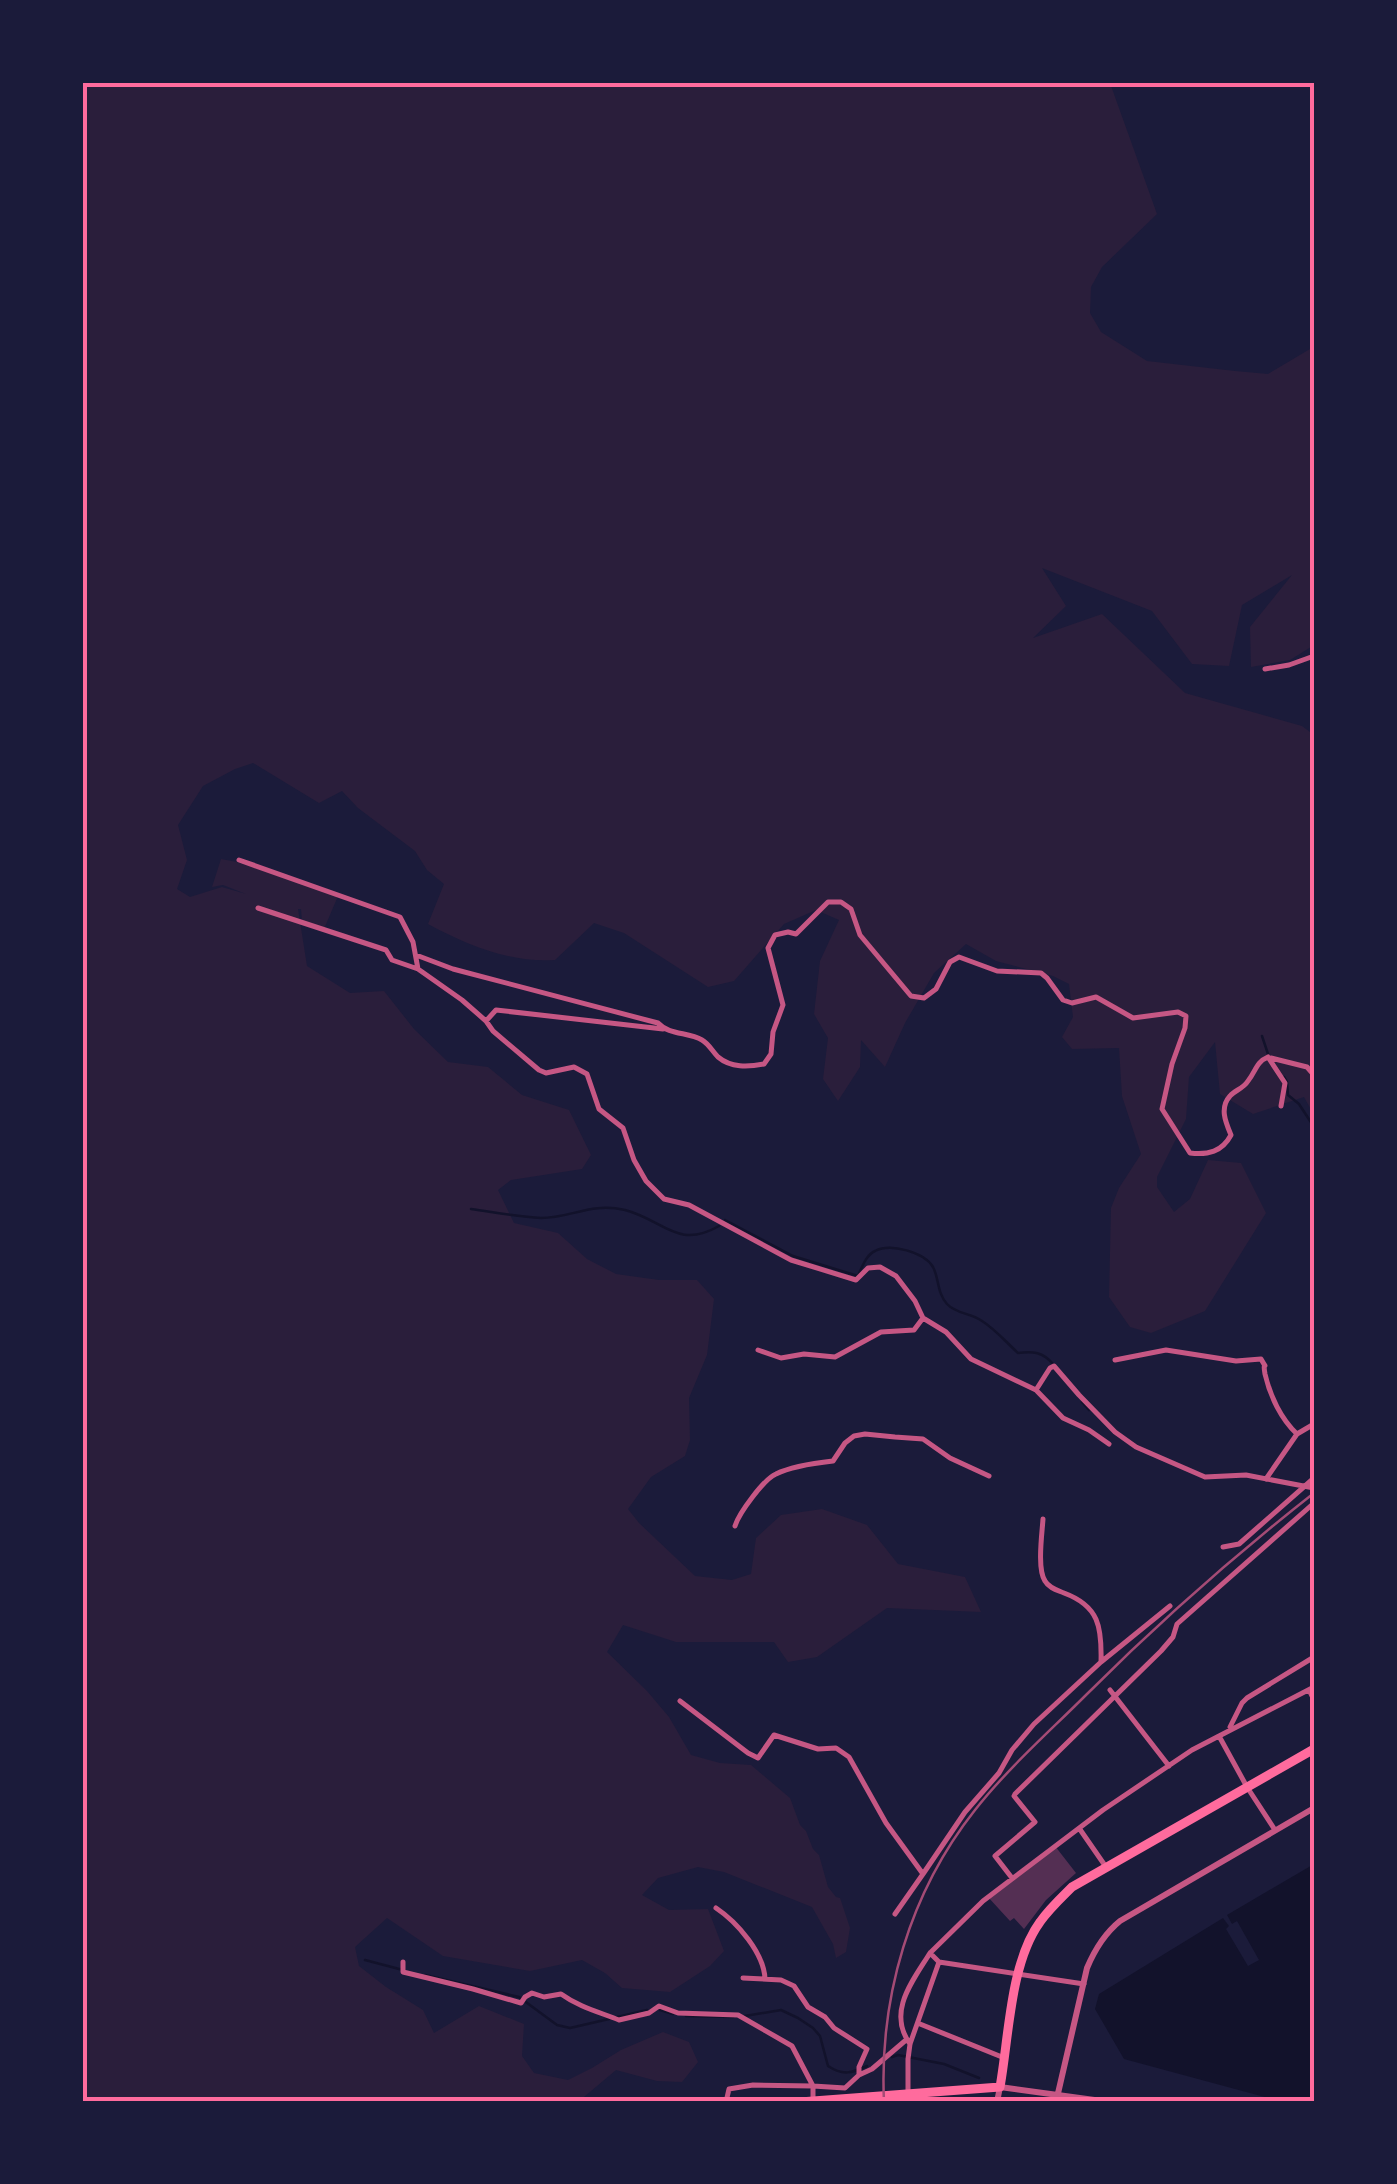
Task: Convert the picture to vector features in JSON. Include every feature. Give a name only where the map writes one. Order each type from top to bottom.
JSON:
[{"type":"highway","points":[[800,2102],[1000,2087],[1018,1974],[1033,1933],[1052,1907],[1072,1888],[1106,1867],[1314,1749]]},
{"type":"street","points":[[1265,669],[1314,656]]},
{"type":"street","points":[[239,860],[400,917],[413,942],[418,969]]},
{"type":"street","points":[[486,1021],[496,1010],[664,1030],[706,1041],[720,1059],[737,1066],[764,1064],[771,1054],[773,1032],[783,1004],[768,948],[774,935],[796,934],[828,902],[841,902],[851,909],[860,935],[911,996],[924,998],[936,989],[950,962],[958,957],[996,972],[1041,973],[1063,1000],[1072,1003],[1096,997],[1133,1018],[1178,1012],[1186,1016],[1162,1109],[1190,1153],[1216,1151],[1226,1144],[1231,1135],[1224,1116],[1226,1104],[1230,1095],[1246,1086],[1260,1060],[1268,1057],[1308,1068],[1314,1075]]},
{"type":"street","points":[[258,908],[386,950],[392,960],[418,969],[462,1000],[539,1070],[546,1073],[574,1067],[587,1074],[599,1110],[623,1128],[634,1160],[664,1199],[689,1205],[791,1260],[856,1280],[868,1268],[880,1267],[896,1276],[923,1318],[946,1332],[962,1352],[1036,1390],[1063,1418],[1109,1444]]},
{"type":"street","points":[[416,955],[453,970],[658,1023],[664,1030]]},
{"type":"street","points":[[1268,1057],[1285,1083],[1281,1106]]},
{"type":"street","points":[[758,1350],[780,1358],[804,1354],[834,1357],[880,1332],[914,1330],[923,1318]]},
{"type":"street","points":[[1115,1360],[1166,1350],[1236,1362],[1260,1359],[1284,1421],[1297,1434]]},
{"type":"street","points":[[1036,1390],[1054,1366],[1115,1432],[1136,1447],[1205,1478],[1246,1475],[1314,1488]]},
{"type":"street","points":[[1266,1479],[1297,1434],[1314,1424]]},
{"type":"street","points":[[735,1526],[772,1475],[818,1462],[833,1462],[854,1436],[923,1440],[989,1476]]},
{"type":"street","points":[[1224,1547],[1239,1544],[1314,1478]]},
{"type":"street","points":[[1012,1878],[995,1856],[1036,1822],[1015,1794],[1113,1693],[1174,1637],[1177,1624],[1314,1503]]},
{"type":"street","points":[[1043,1519],[1042,1578],[1048,1586],[1082,1600],[1092,1610],[1100,1626],[1102,1662]]},
{"type":"street","points":[[896,1914],[965,1812],[1034,1724],[1170,1606]]},
{"type":"street","points":[[1228,1730],[1247,1698],[1314,1658]]},
{"type":"street","points":[[908,2093],[908,2042],[899,2022],[904,1997],[930,1953],[983,1900],[1079,1828],[1228,1730],[1312,1688],[1314,1700]]},
{"type":"street","points":[[1113,1693],[1169,1766]]},
{"type":"street","points":[[680,1701],[758,1758],[774,1735],[818,1749],[842,1750],[886,1823],[923,1874]]},
{"type":"street","points":[[1220,1736],[1274,1830]]},
{"type":"street","points":[[1057,2098],[1084,1984],[1094,1952],[1106,1932],[1314,1808]]},
{"type":"street","points":[[1079,1828],[1106,1867]]},
{"type":"street","points":[[716,1908],[735,1921],[765,1967],[765,1979]]},
{"type":"street","points":[[930,1953],[939,1962],[1084,1984]]},
{"type":"street","points":[[403,1962],[403,1972],[523,2000],[532,1993],[544,1997],[560,1994],[580,2007],[612,2018],[649,2014],[659,2006],[678,2012],[741,2017],[792,2046],[813,2088],[814,2102]]},
{"type":"street","points":[[859,2071],[872,2069],[908,2042],[919,2023],[939,1962]]},
{"type":"street","points":[[726,2102],[729,2089],[753,2085],[845,2088],[859,2071],[866,2050],[808,2007],[794,1986],[781,1980],[743,1978]]},
{"type":"street","points":[[919,2023],[1005,2058]]},
{"type":"street","points":[[998,2102],[1000,2087],[1057,2098],[1109,2102]]},
{"type":"shaded area","points":[[82,83],[1110,83],[1157,214],[1102,267],[1091,287],[1090,313],[1101,332],[1147,361],[1268,374],[1314,349],[1314,645],[1290,660],[1251,667],[1250,627],[1292,575],[1242,605],[1229,666],[1192,664],[1152,611],[1042,568],[1066,606],[1033,638],[1102,614],[1185,693],[1302,726],[1314,735],[1314,1115],[1304,1097],[1253,1114],[1220,1094],[1215,1042],[1189,1077],[1186,1119],[1157,1177],[1157,1187],[1174,1212],[1190,1199],[1208,1160],[1241,1163],[1266,1213],[1205,1311],[1151,1333],[1130,1327],[1109,1297],[1111,1208],[1141,1154],[1122,1096],[1119,1048],[1072,1049],[1062,1037],[1073,1017],[1069,984],[1053,976],[996,961],[966,944],[934,973],[885,1067],[861,1040],[860,1067],[838,1101],[823,1079],[828,1038],[814,1014],[820,961],[839,920],[816,910],[784,924],[734,981],[708,987],[624,933],[594,923],[555,960],[505,955],[443,932],[428,924],[444,884],[427,870],[415,851],[342,791],[319,803],[253,763],[203,786],[178,825],[187,860],[177,889],[190,897],[222,887],[246,894],[223,885],[212,887],[221,859],[338,896],[324,929],[302,921],[298,909],[307,966],[350,993],[384,991],[414,1029],[448,1062],[488,1067],[522,1095],[569,1110],[591,1155],[582,1169],[511,1180],[498,1190],[514,1223],[558,1233],[587,1259],[616,1274],[697,1280],[714,1299],[707,1355],[689,1398],[690,1440],[685,1456],[651,1477],[628,1509],[639,1523],[695,1576],[732,1580],[751,1574],[756,1538],[781,1515],[822,1509],[867,1525],[898,1564],[965,1577],[981,1612],[887,1608],[817,1657],[788,1662],[774,1642],[676,1642],[623,1625],[607,1652],[669,1717],[691,1755],[720,1763],[751,1765],[790,1798],[800,1825],[819,1855],[828,1887],[840,1898],[850,1928],[846,1952],[836,1958],[833,1944],[812,1907],[724,1872],[698,1867],[658,1878],[642,1895],[669,1910],[708,1909],[724,1951],[710,1966],[670,1992],[622,1988],[582,1960],[530,1971],[443,1956],[387,1918],[355,1947],[359,1966],[423,2010],[434,2033],[479,2006],[524,2024],[522,2056],[534,2073],[568,2080],[663,2032],[689,2042],[698,2062],[682,2082],[657,2081],[616,2070],[578,2102],[83,2101]]},
{"type":"shaded area","points":[[1314,1864],[1314,2101],[1279,2101],[1124,2059],[1095,2009],[1099,1994],[1223,1918],[1248,1966],[1259,1960],[1237,1921],[1232,1924],[1227,1915]]},
{"type":"building","points":[[1055,1846],[1076,1873],[1046,1900],[1024,1929],[1014,1918],[1010,1921],[988,1897]]},
{"type":"waterway","points":[[1262,1036],[1268,1054]]},
{"type":"waterway","points":[[1284,1077],[1288,1095],[1314,1127]]},
{"type":"waterway","points":[[471,1209],[541,1218],[613,1208],[639,1215],[671,1231],[692,1235],[719,1226]]},
{"type":"waterway","points":[[725,1220],[793,1256],[858,1276],[875,1251],[890,1248],[915,1253],[933,1267],[947,1304],[987,1324],[1018,1353],[1037,1353],[1053,1364]]},
{"type":"waterway","points":[[1082,1402],[1089,1410]]},
{"type":"waterway","points":[[365,1960],[403,1970]]},
{"type":"waterway","points":[[425,1975],[519,1997],[557,2025],[570,2028],[609,2019]]},
{"type":"waterway","points":[[617,2017],[647,2010]]},
{"type":"waterway","points":[[660,2010],[673,2014]]},
{"type":"waterway","points":[[745,2016],[781,2010],[820,2036],[828,2066],[848,2072],[867,2066]]},
{"type":"waterway","points":[[686,2016],[733,2017]]},
{"type":"waterway","points":[[892,2057],[944,2064],[979,2078]]},
{"type":"railway","points":[[884,2102],[893,1985],[916,1911],[952,1842],[1001,1780],[1113,1668],[1197,1590],[1314,1493]]}]
